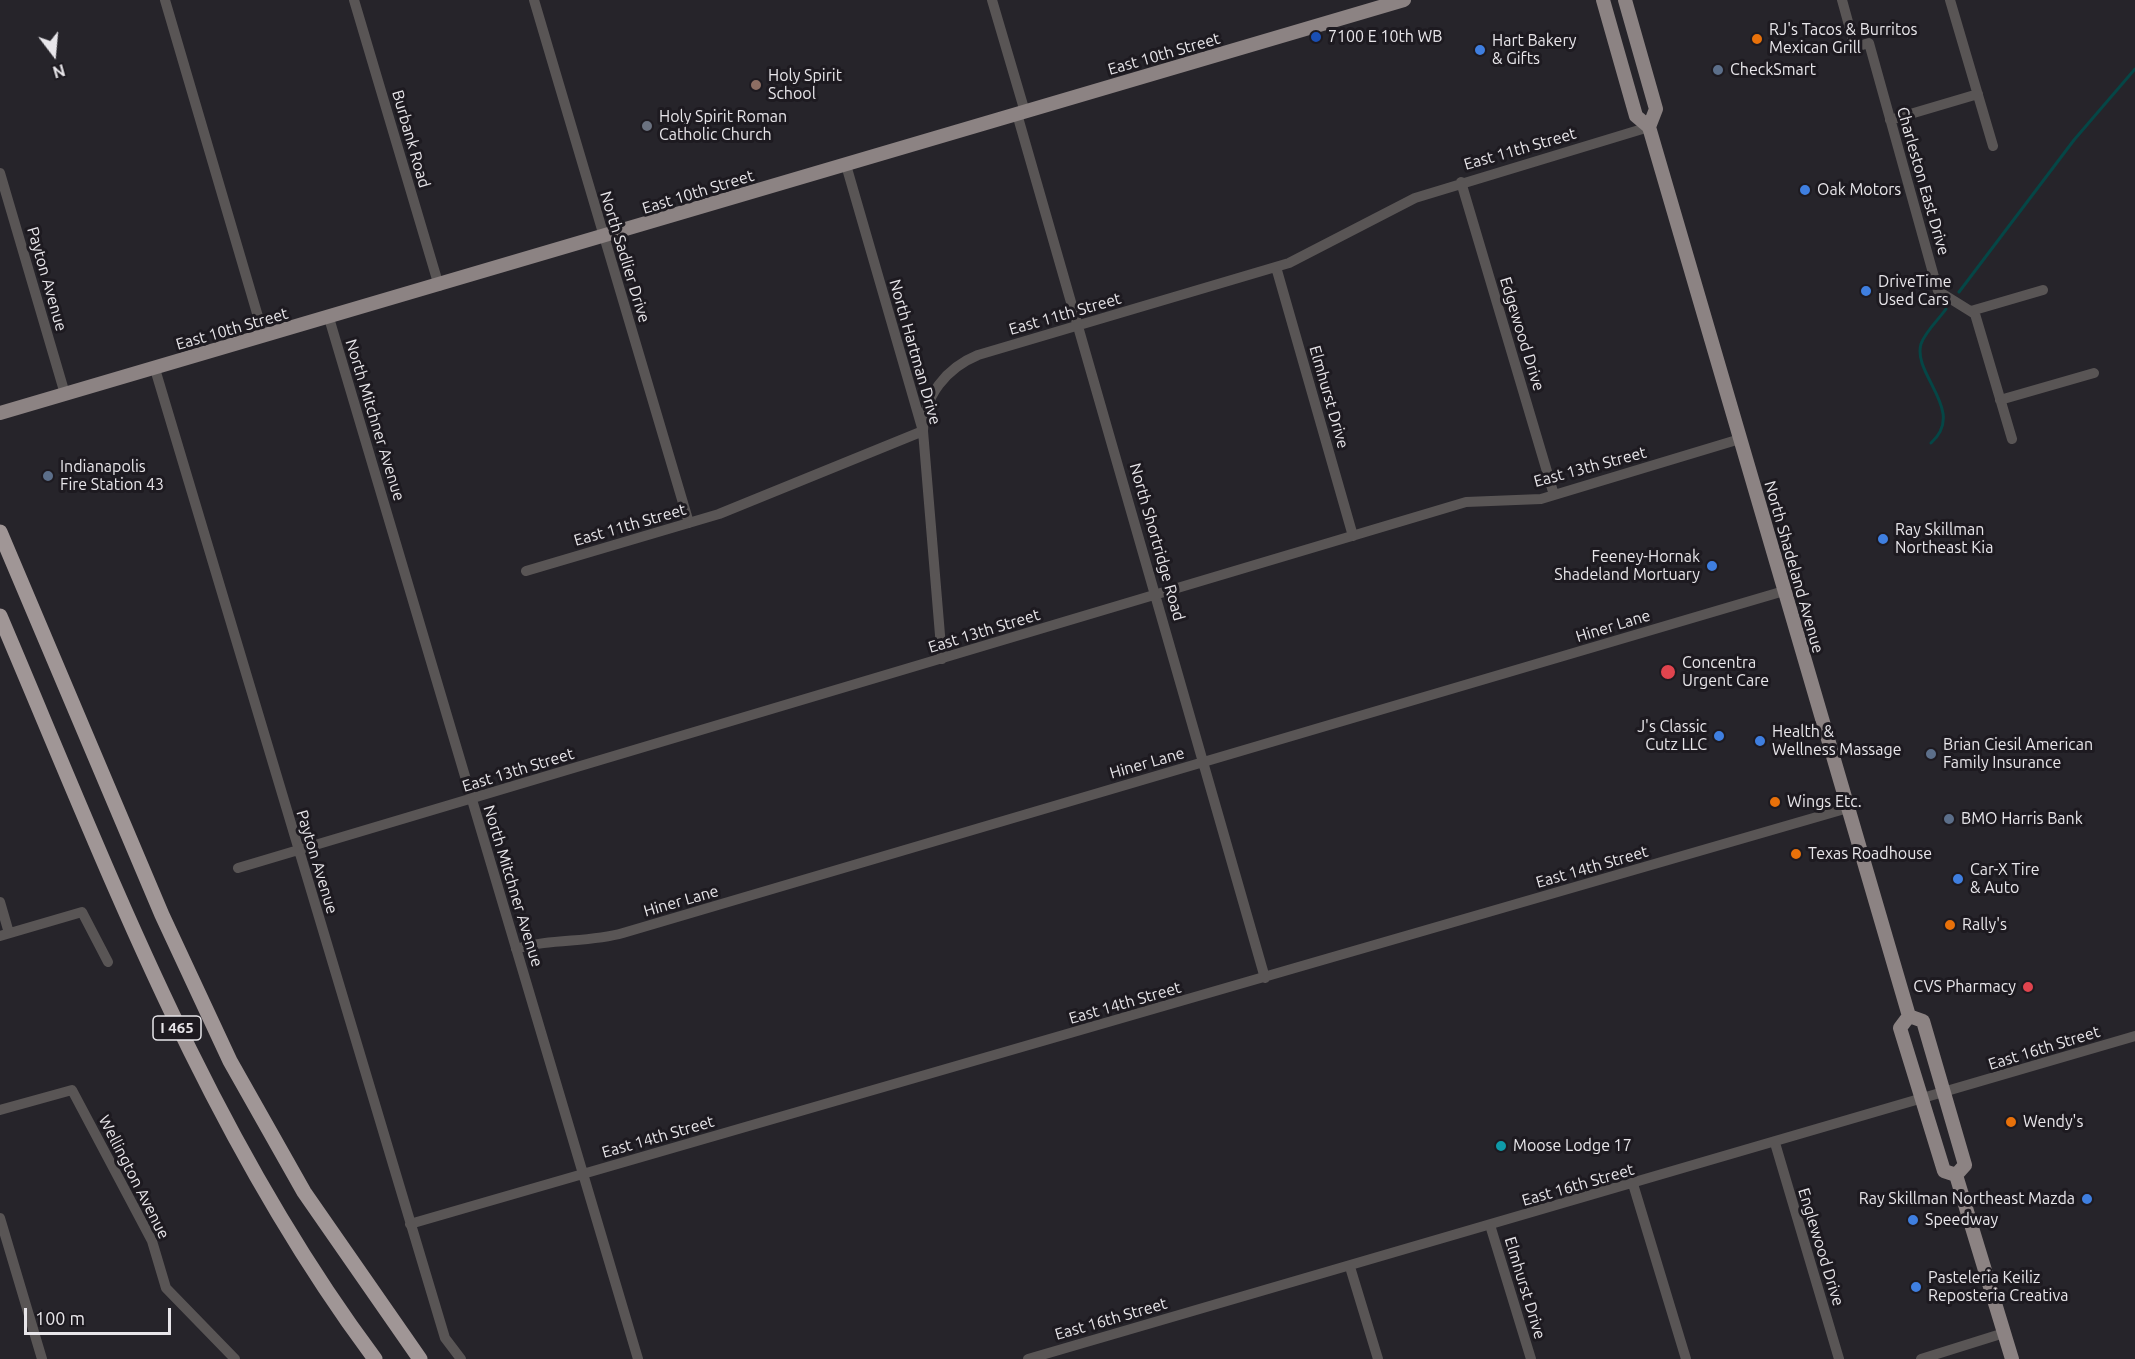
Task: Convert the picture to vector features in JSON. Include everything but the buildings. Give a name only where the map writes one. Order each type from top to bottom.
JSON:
[{"type":"highway","name":"I 465","points":[[0,532],[167,926],[230,1061],[304,1192],[420,1359]]},
{"type":"highway","name":"I 465","points":[[0,616],[130,927],[192,1058],[282,1221],[322,1285],[375,1359]]},
{"type":"main road","name":"East 10th Street","points":[[0,413],[1404,0]]},
{"type":"main road","name":"North Shadeland Avenue","points":[[1603,0],[1636,116],[1649,127],[1909,1016]]},
{"type":"main road","name":"North Shadeland Avenue","points":[[1625,0],[1656,109],[1649,127]]},
{"type":"main road","name":"North Shadeland Avenue","points":[[1909,1016],[1923,1021],[1965,1165],[1956,1176]]},
{"type":"main road","name":"North Shadeland Avenue","points":[[1909,1016],[1900,1028],[1944,1171],[1956,1176]]},
{"type":"main road","name":"North Shadeland Avenue","points":[[1956,1176],[2012,1359]]},
{"type":"street","points":[[165,0],[264,337]]},
{"type":"street","name":"Burbank Road","points":[[354,0],[438,286]]},
{"type":"street","name":"North Sadlier Drive","points":[[534,0],[689,523]]},
{"type":"street","name":"North Shortridge Road","points":[[992,0],[1078,326],[1205,762],[1265,978]]},
{"type":"street","name":"Charleston East Drive","points":[[1842,0],[1855,47],[1869,43],[1938,291],[1971,311]]},
{"type":"street","points":[[1950,0],[1993,146]]},
{"type":"street","points":[[1890,120],[1978,94]]},
{"type":"street","name":"East 11th Street","points":[[526,571],[739,506],[923,431],[926,412],[943,379],[960,364],[978,355],[1276,267],[1321,248],[1415,198],[1461,182],[1649,127]]},
{"type":"street","name":"North Hartman Drive","points":[[846,165],[923,431],[942,659]]},
{"type":"street","name":"Payton Avenue","points":[[0,173],[65,394]]},
{"type":"street","name":"Edgewood Drive","points":[[1461,182],[1554,495]]},
{"type":"street","name":"Elmhurst Drive","points":[[1276,267],[1353,536]]},
{"type":"street","points":[[1971,311],[2043,290]]},
{"type":"street","points":[[1971,311],[1975,314],[2012,439]]},
{"type":"street","name":"North Mitchner Avenue","points":[[329,318],[638,1359]]},
{"type":"street","name":"Payton Avenue","points":[[155,369],[445,1338],[461,1359]]},
{"type":"street","points":[[2000,400],[2094,373]]},
{"type":"street","name":"East 13th Street","points":[[238,868],[1466,502],[1541,499],[1740,439]]},
{"type":"street","name":"Hiner Lane","points":[[516,948],[545,941],[602,938],[623,933],[1784,591]]},
{"type":"street","name":"East 14th Street","points":[[410,1224],[1848,808]]},
{"type":"street","points":[[0,902],[5,934],[82,912],[108,962]]},
{"type":"street","name":"East 16th Street","points":[[1028,1359],[1944,1094],[2135,1036]]},
{"type":"street","name":"Wellington Avenue","points":[[0,1110],[72,1090],[152,1241],[166,1288],[235,1359]]},
{"type":"street","name":"Englewood Drive","points":[[1775,1143],[1839,1359]]},
{"type":"street","points":[[1633,1184],[1686,1359]]},
{"type":"street","points":[[0,1218],[42,1359]]},
{"type":"street","name":"Elmhurst Drive","points":[[1491,1225],[1531,1359]]},
{"type":"street","points":[[1350,1267],[1378,1359]]},
{"type":"street","points":[[1921,1359],[2004,1333]]},
{"type":"waterway","points":[[1959,292],[2074,140],[2135,69]]},
{"type":"waterway","points":[[1931,443],[1941,431],[1943,418],[1941,406],[1920,356],[1921,344],[1946,309]]},
{"type":"place","name":"7100 E 10th WB","points":[[1316,37]]},
{"type":"place","name":"RJ's Tacos & Burritos Mexican Grill","points":[[1757,39]]},
{"type":"place","name":"Hart Bakery & Gifts","points":[[1480,50]]},
{"type":"place","name":"CheckSmart","points":[[1718,70]]},
{"type":"place","name":"Holy Spirit School","points":[[756,85]]},
{"type":"place","name":"Holy Spirit Roman Catholic Church","points":[[647,126]]},
{"type":"place","name":"Oak Motors","points":[[1805,190]]},
{"type":"place","name":"DriveTime Used Cars","points":[[1866,291]]},
{"type":"place","name":"Indianapolis Fire Station 43","points":[[48,476]]},
{"type":"place","name":"Ray Skillman Northeast Kia","points":[[1883,539]]},
{"type":"place","name":"Feeney-Hornak Shadeland Mortuary","points":[[1712,566]]},
{"type":"place","name":"Concentra Urgent Care","points":[[1668,672]]},
{"type":"place","name":"J's Classic Cutz LLC","points":[[1719,736]]},
{"type":"place","name":"Health & Wellness Massage","points":[[1760,741]]},
{"type":"place","name":"Brian Ciesil American Family Insurance","points":[[1931,754]]},
{"type":"place","name":"Wings Etc.","points":[[1775,802]]},
{"type":"place","name":"BMO Harris Bank","points":[[1949,819]]},
{"type":"place","name":"Texas Roadhouse","points":[[1796,854]]},
{"type":"place","name":"Car-X Tire & Auto","points":[[1958,879]]},
{"type":"place","name":"Rally's","points":[[1950,925]]},
{"type":"place","name":"CVS Pharmacy","points":[[2028,987]]},
{"type":"place","name":"Wendy's","points":[[2011,1122]]},
{"type":"place","name":"Moose Lodge 17","points":[[1501,1146]]},
{"type":"place","name":"Ray Skillman Northeast Mazda","points":[[2087,1199]]},
{"type":"place","name":"Speedway","points":[[1913,1220]]},
{"type":"place","name":"Pasteleria Keiliz Reposteria Creativa","points":[[1916,1287]]}]
